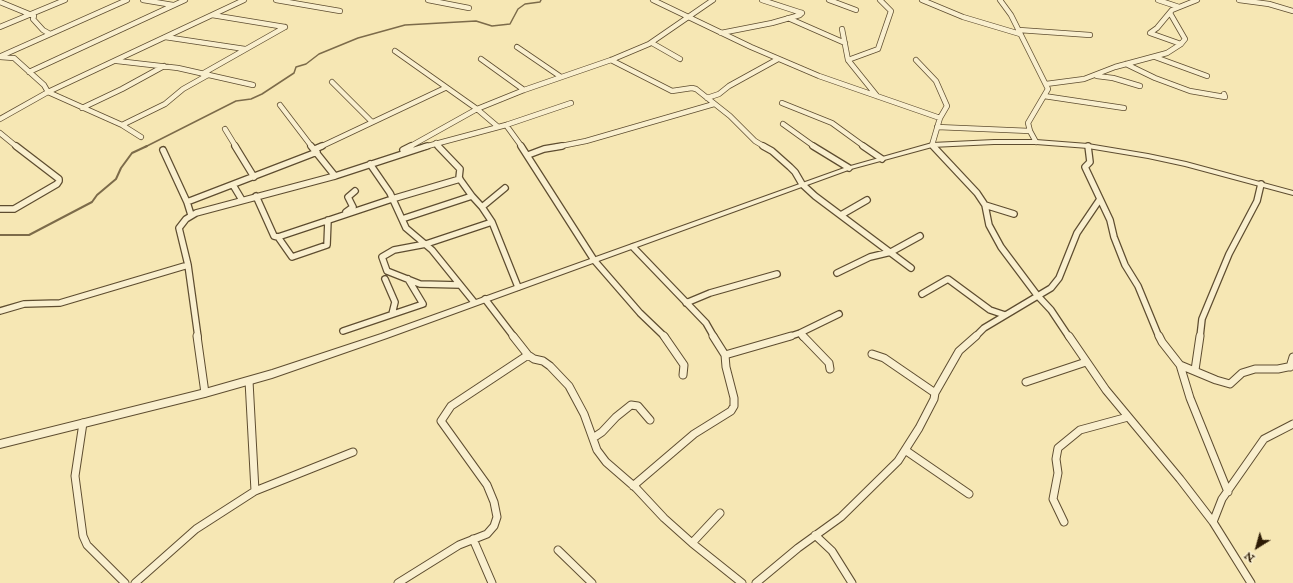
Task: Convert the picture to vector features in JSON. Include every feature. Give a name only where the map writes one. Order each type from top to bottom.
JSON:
[{"type":"street","points":[[0,27],[64,0]]},
{"type":"street","points":[[0,57],[127,0]]},
{"type":"street","points":[[143,0],[173,5]]},
{"type":"street","points":[[29,72],[185,0]]},
{"type":"street","points":[[0,119],[48,92],[244,0]]},
{"type":"street","points":[[276,0],[340,11]]},
{"type":"street","points":[[428,0],[469,8]]},
{"type":"street","points":[[653,0],[751,47],[819,76],[940,118]]},
{"type":"street","points":[[395,155],[449,126],[476,109],[524,90],[611,60],[652,43],[713,0]]},
{"type":"street","points":[[721,33],[765,24],[800,15],[802,13],[762,0]]},
{"type":"street","points":[[829,0],[856,10]]},
{"type":"street","points":[[848,60],[875,52],[878,49],[891,10],[882,0]]},
{"type":"street","points":[[922,0],[963,17],[1019,32],[1061,32],[1090,35]]},
{"type":"street","points":[[1000,0],[1011,15],[1048,89],[1028,123],[1030,131],[1036,142]]},
{"type":"street","points":[[1158,0],[1179,7]]},
{"type":"street","points":[[1181,44],[1150,33],[1157,28],[1170,13],[1179,7],[1197,0]]},
{"type":"street","points":[[1239,0],[1269,4],[1293,11]]},
{"type":"street","points":[[0,2],[34,16],[33,19],[43,30],[50,34]]},
{"type":"street","points":[[1046,84],[1084,79],[1126,64],[1167,53],[1181,44],[1184,37],[1170,13]]},
{"type":"street","points":[[202,74],[285,27],[212,15]]},
{"type":"street","points":[[787,18],[845,43]]},
{"type":"street","points":[[842,29],[848,60],[877,96]]},
{"type":"street","points":[[165,37],[245,49]]},
{"type":"street","points":[[652,43],[680,59]]},
{"type":"street","points":[[518,47],[561,77]]},
{"type":"street","points":[[395,51],[476,109],[497,126]]},
{"type":"street","points":[[0,57],[14,58],[44,85],[48,92],[122,125],[141,137]]},
{"type":"street","points":[[1155,57],[1206,76]]},
{"type":"street","points":[[481,59],[524,90]]},
{"type":"street","points":[[708,98],[719,94],[729,86],[778,59]]},
{"type":"street","points":[[611,60],[672,91],[694,89],[708,98],[730,116],[755,140],[772,151],[790,167],[795,172],[802,184],[911,268]]},
{"type":"street","points":[[916,60],[936,81],[947,106],[940,118],[932,145]]},
{"type":"street","points":[[116,61],[164,66],[253,84]]},
{"type":"street","points":[[1126,64],[1155,78],[1194,91],[1225,97],[1224,94]]},
{"type":"street","points":[[82,108],[122,89],[164,66]]},
{"type":"street","points":[[122,125],[165,104],[183,89],[208,75]]},
{"type":"street","points":[[1096,75],[1113,78],[1140,86]]},
{"type":"street","points":[[332,82],[372,122]]},
{"type":"street","points":[[187,202],[254,177],[316,151],[372,122],[445,88]]},
{"type":"street","points":[[1194,91],[1206,88]]},
{"type":"street","points":[[1044,96],[1124,108]]},
{"type":"street","points":[[205,393],[188,264],[179,228],[191,215],[256,196],[335,176],[395,155],[497,126],[506,125],[571,103]]},
{"type":"street","points":[[782,103],[832,123],[882,159]]},
{"type":"street","points":[[528,154],[544,149],[586,141],[714,104]]},
{"type":"street","points":[[280,105],[335,176]]},
{"type":"street","points":[[783,124],[818,149],[849,168]]},
{"type":"street","points":[[506,125],[528,154],[594,260],[640,313],[664,336],[684,365],[684,375]]},
{"type":"street","points":[[937,127],[1030,131]]},
{"type":"street","points":[[225,129],[254,177]]},
{"type":"street","points":[[0,133],[59,181],[47,191],[14,210],[0,209]]},
{"type":"street","points":[[0,444],[249,381],[384,336],[802,184],[849,168],[882,159],[886,156],[932,145],[994,142],[1036,142],[1088,146],[1148,156],[1293,193]]},
{"type":"street","points":[[436,143],[460,169],[460,179],[492,222],[518,286]]},
{"type":"street","points":[[932,145],[977,193],[984,205],[989,225],[1001,247],[1037,295],[1051,310],[1086,362],[1128,417],[1180,479],[1213,522],[1251,583]]},
{"type":"street","points":[[1088,146],[1090,162],[1086,167],[1110,220],[1114,236],[1125,265],[1138,286],[1149,316],[1162,342],[1180,365],[1190,398],[1228,492]]},
{"type":"street","points":[[163,150],[187,202],[191,215]]},
{"type":"street","points":[[370,164],[392,199],[406,228],[426,244],[474,302]]},
{"type":"street","points":[[278,237],[392,199],[414,194],[460,179]]},
{"type":"street","points":[[1195,370],[1202,319],[1229,254],[1257,201],[1261,184]]},
{"type":"street","points":[[233,185],[242,200]]},
{"type":"street","points":[[482,207],[505,188]]},
{"type":"street","points":[[342,216],[353,207],[348,197],[355,191]]},
{"type":"street","points":[[256,196],[274,236],[278,237],[292,257],[327,245],[328,220]]},
{"type":"street","points":[[402,219],[472,196]]},
{"type":"street","points":[[756,583],[841,517],[898,461],[919,428],[934,399],[935,393],[959,351],[984,328],[1051,288],[1059,278],[1077,233],[1100,199]]},
{"type":"street","points":[[841,214],[867,200]]},
{"type":"street","points":[[984,205],[1014,214]]},
{"type":"street","points":[[460,285],[420,284],[387,272],[382,257],[394,250],[426,244],[492,222]]},
{"type":"street","points":[[837,273],[870,257],[891,252],[920,236]]},
{"type":"street","points":[[632,247],[706,323],[725,355],[726,367],[734,398],[734,406],[730,411],[694,434],[633,486]]},
{"type":"street","points":[[0,311],[24,304],[60,303],[188,264]]},
{"type":"street","points":[[686,302],[710,293],[777,274]]},
{"type":"street","points":[[385,279],[395,302],[392,314]]},
{"type":"street","points":[[343,331],[423,304],[408,279]]},
{"type":"street","points":[[922,294],[948,279],[990,310],[1005,315]]},
{"type":"street","points":[[485,299],[528,355],[534,359],[543,361],[566,382],[584,414],[597,450],[606,462],[633,486],[692,544],[742,583]]},
{"type":"street","points":[[725,355],[800,333],[839,314]]},
{"type":"street","points":[[800,333],[829,362],[830,369]]},
{"type":"street","points":[[872,354],[884,358],[935,393]]},
{"type":"street","points":[[398,583],[459,545],[487,534],[494,526],[497,518],[494,502],[487,485],[442,421],[443,416],[451,406],[528,355]]},
{"type":"street","points":[[1180,365],[1216,380],[1230,384],[1242,372],[1255,368],[1278,369],[1291,367],[1293,357]]},
{"type":"street","points":[[1026,382],[1086,362]]},
{"type":"street","points":[[249,381],[255,491]]},
{"type":"street","points":[[593,438],[602,432],[616,417],[631,405],[638,406],[650,420]]},
{"type":"street","points":[[1064,522],[1053,499],[1058,473],[1056,459],[1058,448],[1080,430],[1128,417]]},
{"type":"street","points":[[83,423],[75,476],[83,536],[87,545],[125,583]]},
{"type":"street","points":[[1213,522],[1222,499],[1264,439],[1293,424]]},
{"type":"street","points":[[905,450],[969,494]]},
{"type":"street","points":[[135,583],[196,529],[255,491],[353,452]]},
{"type":"street","points":[[692,544],[720,513]]},
{"type":"street","points":[[816,535],[832,551],[852,583]]},
{"type":"street","points":[[473,539],[492,583]]},
{"type":"street","points":[[558,550],[592,583]]},
{"type":"waterway","points":[[147,146],[236,101],[251,99],[262,94],[294,73],[296,67],[306,64],[319,54],[358,38],[405,25],[476,21],[492,26],[510,24],[518,9],[525,4],[540,2],[541,0]]},
{"type":"waterway","points":[[0,235],[29,235],[92,202],[97,195],[116,179],[121,168],[132,153],[147,146]]}]
